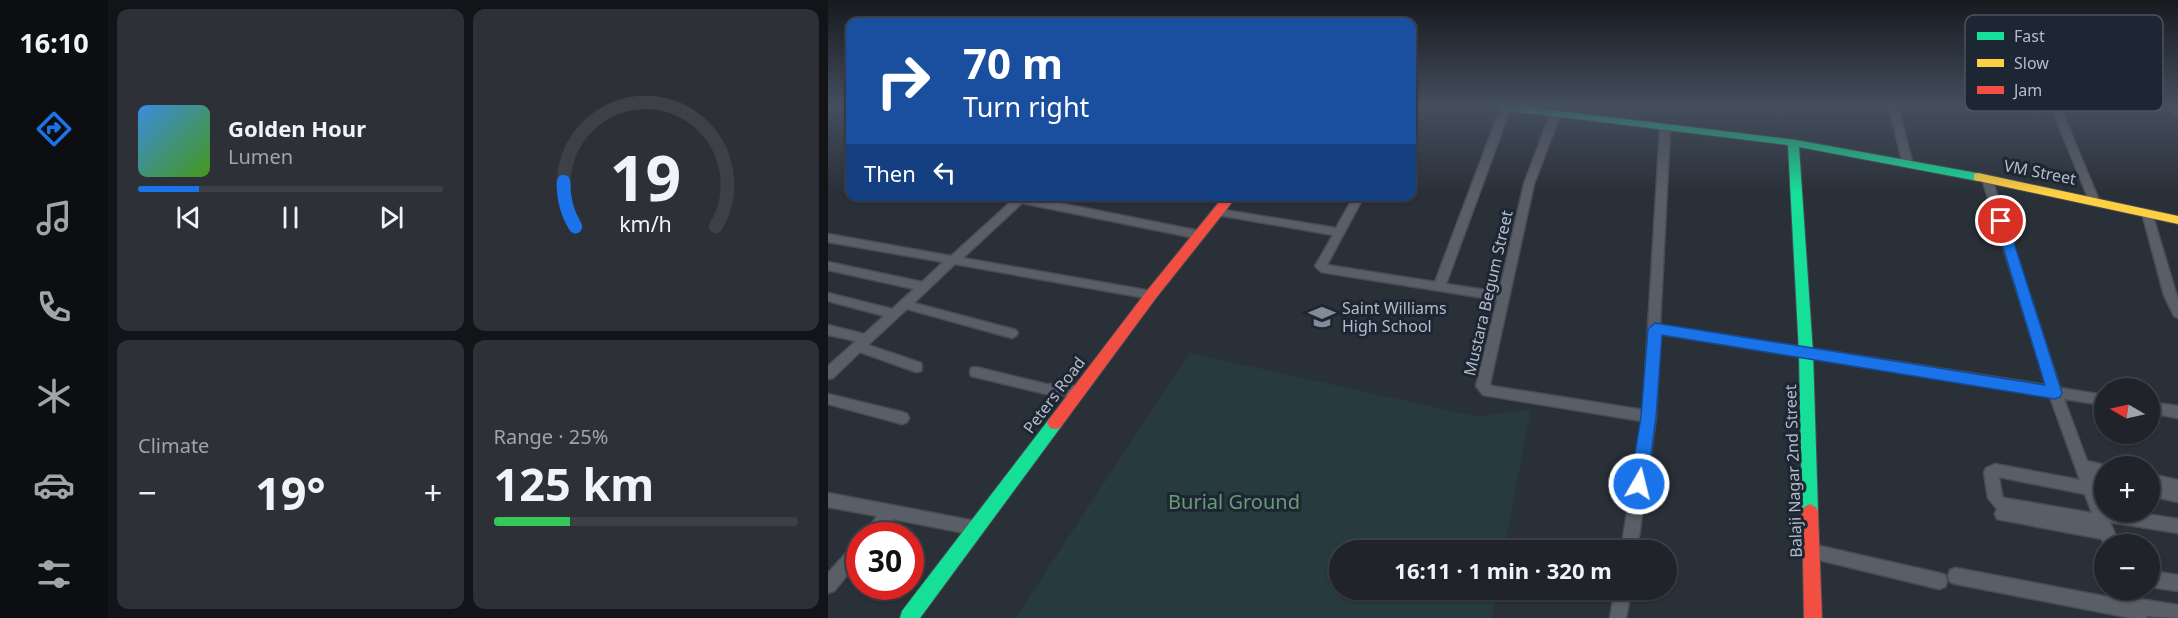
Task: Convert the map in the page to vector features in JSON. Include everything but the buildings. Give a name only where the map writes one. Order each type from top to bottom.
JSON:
[{"type":"street","points":[[1439,287],[1494,136]]},
{"type":"street","name":"Mustara Begum Street","points":[[1547,136],[1529,184],[1482,381],[1485,389],[1648,417]]},
{"type":"street","points":[[1630,540],[1648,417],[1665,136]]},
{"type":"street","name":"VM Street","points":[[1727,136],[1792,143],[1907,161],[2178,220]]},
{"type":"street","points":[[1900,136],[1907,161]]},
{"type":"street","points":[[2067,136],[2094,200]]},
{"type":"street","name":"Balaji Nagar 2nd Street","points":[[1792,143],[1806,353],[1813,618]]},
{"type":"street","points":[[1988,179],[2055,393],[2082,466],[2094,485]]},
{"type":"street","points":[[831,367],[861,343],[1017,201]]},
{"type":"street","points":[[1023,201],[1200,234]]},
{"type":"street","name":"Peters Road","points":[[909,618],[1151,295],[1226,201]]},
{"type":"street","points":[[1356,201],[1322,263],[1325,269],[1502,297]]},
{"type":"street","points":[[1218,212],[1339,232]]},
{"type":"street","points":[[2147,213],[2178,312]]},
{"type":"street","points":[[828,238],[1151,295]]},
{"type":"street","points":[[828,266],[922,286]]},
{"type":"street","points":[[828,297],[892,313]]},
{"type":"street","points":[[903,304],[1012,333]]},
{"type":"street","points":[[1655,329],[2094,399]]},
{"type":"street","points":[[828,330],[916,367]]},
{"type":"street","points":[[976,372],[1046,389],[1078,391]]},
{"type":"street","points":[[828,399],[902,418]]},
{"type":"street","points":[[2160,409],[2178,412]]},
{"type":"street","points":[[2082,466],[2094,469]]},
{"type":"street","points":[[2094,485],[1995,470],[1991,472],[1995,498],[2000,504],[2105,528]]},
{"type":"street","points":[[2160,484],[2176,490]]},
{"type":"street","points":[[2160,490],[2176,490]]},
{"type":"street","points":[[828,500],[975,528]]},
{"type":"street","points":[[882,522],[889,513]]},
{"type":"street","points":[[2002,514],[2105,528],[2178,526]]},
{"type":"street","points":[[1811,551],[1940,581]]},
{"type":"street","points":[[828,585],[846,564]]},
{"type":"street","points":[[1956,576],[2136,612],[2178,613]]},
{"type":"street","points":[[2160,580],[2178,583]]},
{"type":"street","points":[[1618,618],[1621,600]]},
{"type":"green space","name":"Burial Ground","points":[[1190,353],[1479,417],[1531,409],[1506,540],[1329,540],[1329,600],[1495,600],[1492,618],[1015,618]]},
{"type":"traffic: fast","points":[[1738,136],[1796,143],[1978,177]]},
{"type":"traffic: fast","points":[[1793,143],[1806,353],[1810,512]]},
{"type":"traffic: fast","points":[[909,618],[1055,423]]},
{"type":"traffic: slow","points":[[1978,177],[2178,220]]},
{"type":"traffic: jam","points":[[1055,423],[1151,295],[1227,201]]},
{"type":"traffic: jam","points":[[1810,512],[1813,618]]},
{"type":"place","name":"Saint Williams High School","points":[[1322,317]]},
{"type":"route","points":[[1639,484],[1648,417],[1655,329],[2055,393],[2001,221]]}]
